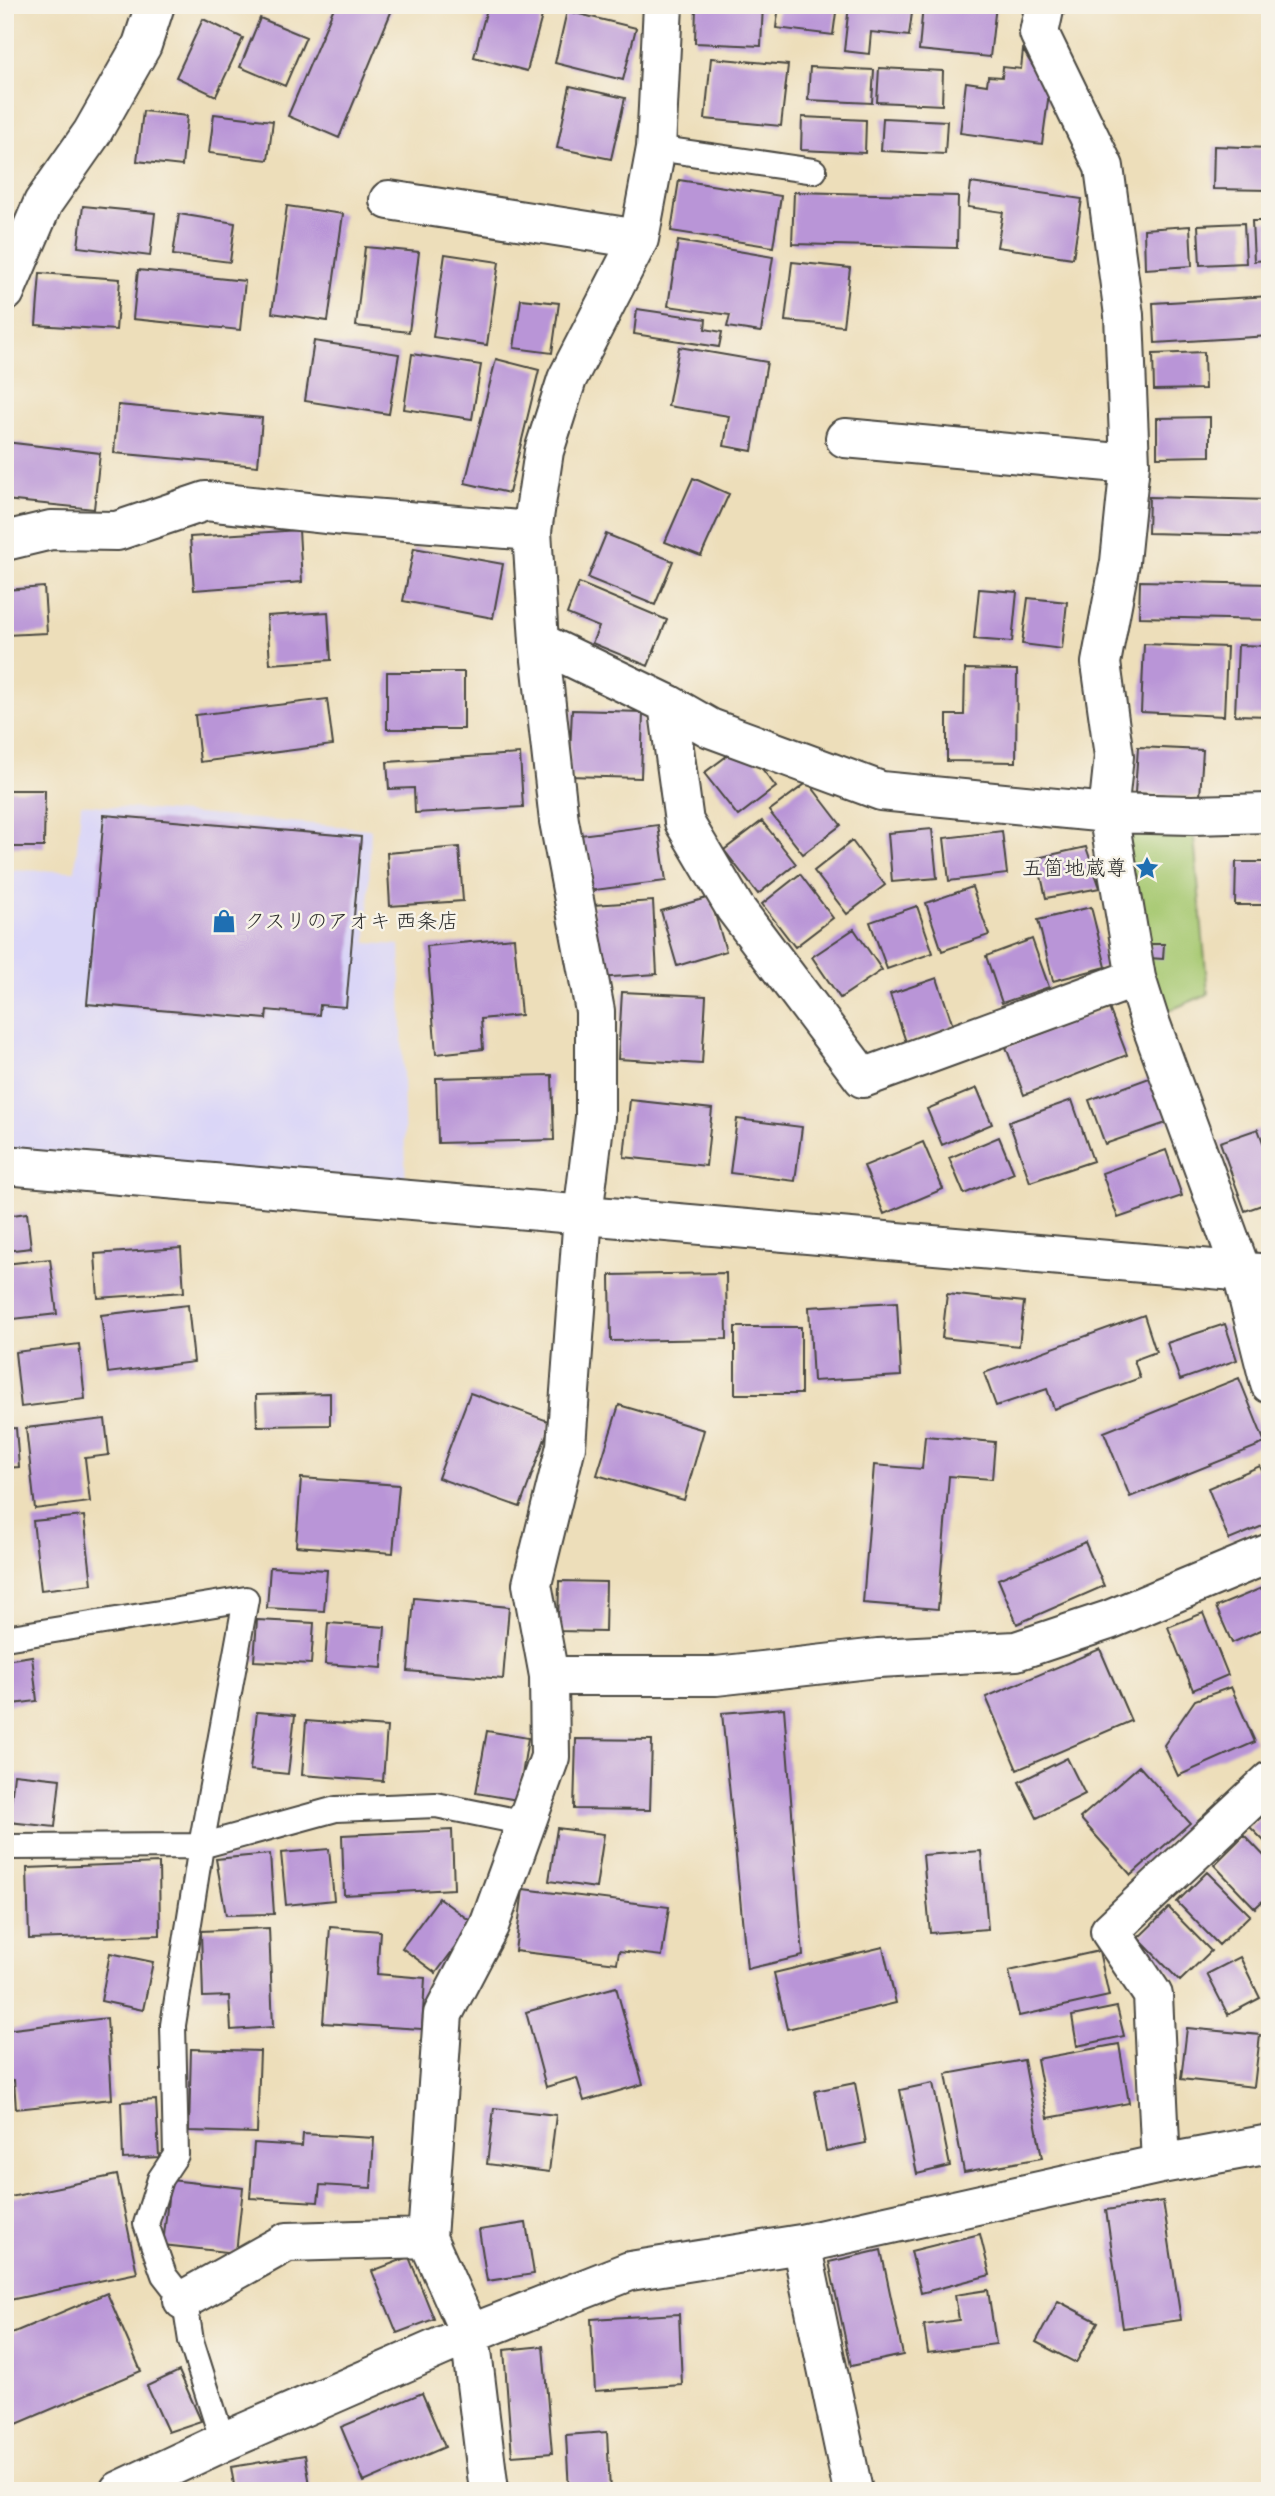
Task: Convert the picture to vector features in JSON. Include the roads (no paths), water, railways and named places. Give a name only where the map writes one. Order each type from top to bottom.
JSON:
[{"type":"street","points":[[5,292],[44,204],[92,133],[142,45],[155,5]]},
{"type":"street","points":[[489,2491],[470,2334],[427,2238],[443,2014],[489,1926],[550,1757],[549,1676],[532,1584],[566,1446],[583,1215],[595,1117],[595,1011],[559,821],[539,642],[532,531],[544,452],[567,379],[639,239],[656,148],[663,5]]},
{"type":"street","points":[[1045,5],[1039,33],[1104,167],[1124,315],[1130,464],[1120,562],[1101,663],[1114,756],[1108,813],[1136,978],[1256,1274],[1270,1384]]},
{"type":"street","points":[[389,200],[639,239]]},
{"type":"street","points":[[845,438],[1130,464]]},
{"type":"street","points":[[5,541],[51,530],[117,531],[206,501],[345,516],[532,531]]},
{"type":"street","points":[[539,642],[668,704],[710,728],[881,791],[1108,813],[1270,813]]},
{"type":"street","points":[[668,704],[684,822],[735,908],[863,1077],[1136,978]]},
{"type":"street","points":[[5,1165],[892,1240],[1256,1274]]},
{"type":"street","points":[[549,1676],[716,1676],[878,1658],[1016,1651],[1109,1620],[1270,1553]]},
{"type":"street","points":[[1161,2164],[1153,1994],[1110,1931],[1270,1781]]},
{"type":"street","points":[[119,2491],[223,2442],[470,2334],[630,2271],[801,2244],[1161,2164],[1270,2144]]},
{"type":"street","points":[[183,2300],[287,2242],[427,2238]]},
{"type":"street","points":[[801,2244],[853,2491]]},
{"type":"lane","points":[[656,148],[814,170]]},
{"type":"lane","points":[[5,1638],[246,1599],[201,1846],[173,2025],[176,2155],[160,2179],[146,2224],[164,2275],[183,2300],[191,2341],[223,2442]]},
{"type":"lane","points":[[5,1847],[201,1846],[336,1809],[436,1805],[526,1823]]},
{"type":"place","name":"五箇地蔵尊","points":[[1147,868]]},
{"type":"place","name":"クスリのアオキ 西条店","points":[[224,921]]}]
